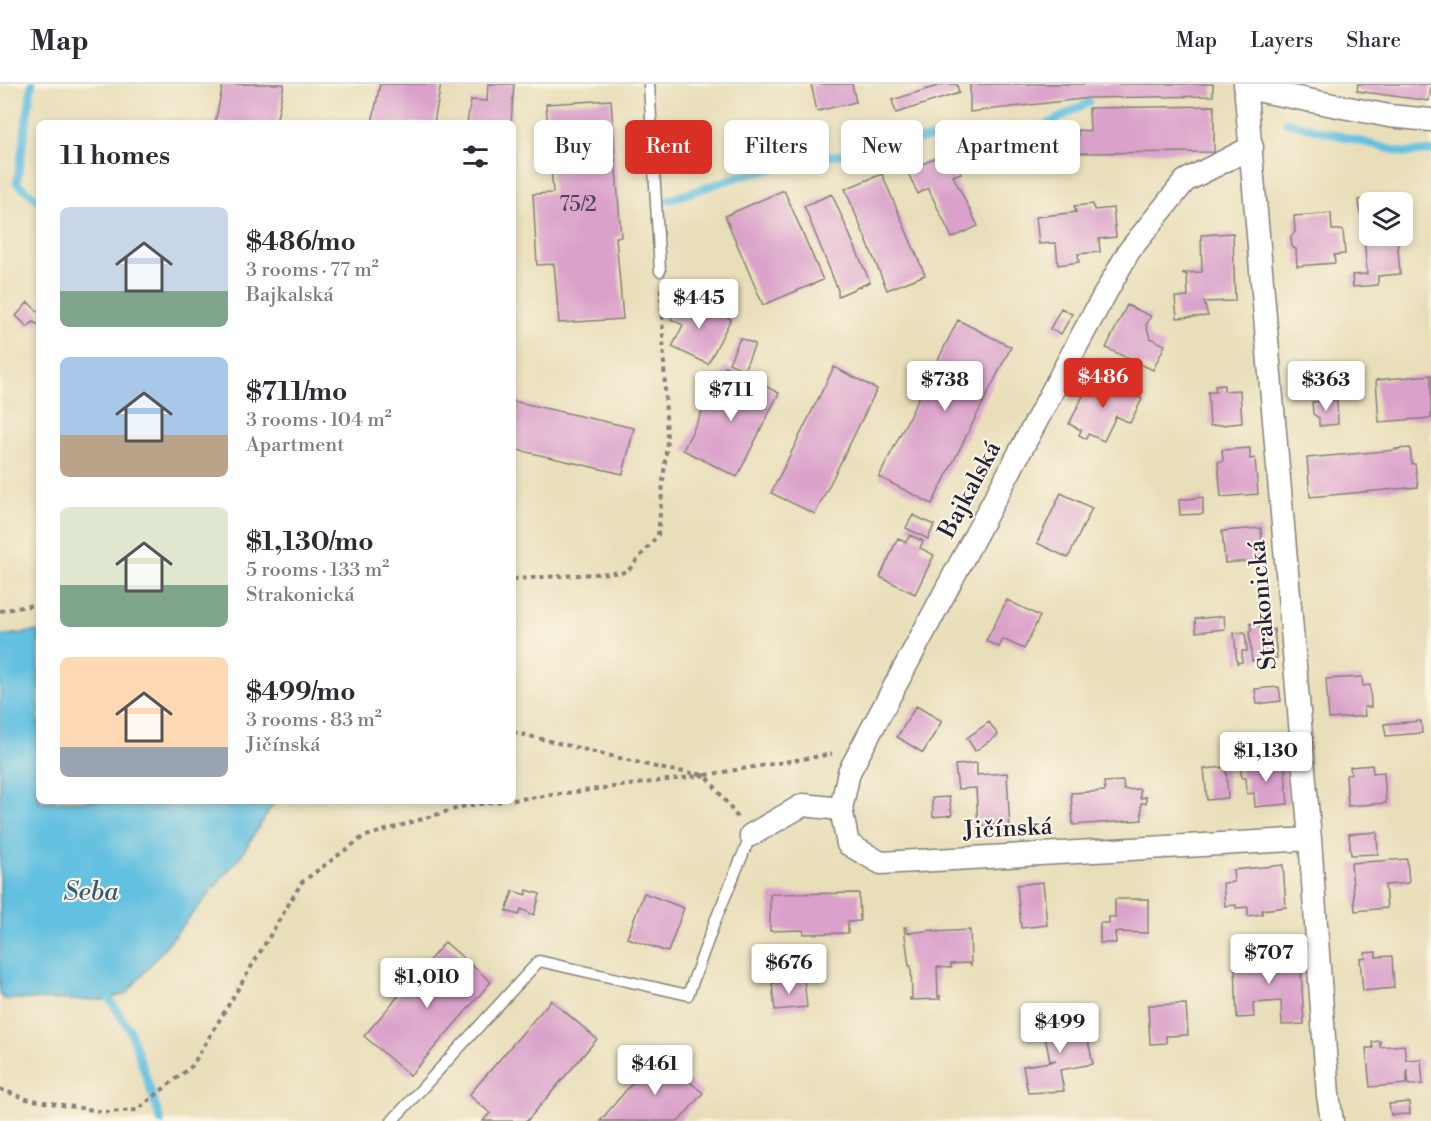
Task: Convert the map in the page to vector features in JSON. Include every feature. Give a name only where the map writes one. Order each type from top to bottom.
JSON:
[{"type":"street","points":[[1246,86],[1389,116],[1431,120]]},
{"type":"street","name":"Strakonická","points":[[1246,86],[1310,839],[1328,1095],[1332,1121]]},
{"type":"street","name":"Bajkalská","points":[[841,809],[849,772],[1129,251],[1185,181],[1252,147]]},
{"type":"street","points":[[751,835],[803,805],[841,809]]},
{"type":"street","name":"Jičínská","points":[[841,809],[848,844],[881,863],[1310,839]]},
{"type":"lane","points":[[649,84],[660,271]]},
{"type":"lane","points":[[392,1121],[539,961],[687,995],[751,835]]},
{"type":"path","points":[[516,579],[627,572],[658,535],[667,441],[660,271]]},
{"type":"path","points":[[0,611],[36,605]]},
{"type":"path","points":[[516,733],[664,769],[706,774],[751,835]]},
{"type":"path","points":[[516,800],[706,774],[863,749]]},
{"type":"path","points":[[0,1089],[26,1099],[105,1112],[137,1110],[192,1066],[302,882],[363,837],[465,806],[480,804]]},
{"type":"water","name":"Seba","points":[[36,631],[36,804],[273,804],[242,854],[126,994],[104,1000],[5,999],[0,995],[0,636]]},
{"type":"building","points":[[223,84],[284,84],[277,120],[216,120]]},
{"type":"building","points":[[380,84],[441,84],[435,120],[373,120]]},
{"type":"building","points":[[488,84],[514,84],[511,120],[468,120],[471,100],[487,101]]},
{"type":"building","points":[[811,84],[852,84],[856,102],[817,111]]},
{"type":"building","points":[[944,84],[957,84],[959,93],[896,113],[892,100]]},
{"type":"building","points":[[970,84],[1213,84],[1213,96],[1090,98],[970,112]]},
{"type":"building","points":[[1358,84],[1431,84],[1429,101],[1357,91]]},
{"type":"building","points":[[611,100],[612,120],[547,120],[546,104]]},
{"type":"building","points":[[1214,106],[1214,152],[1080,153],[1080,130],[1090,131],[1089,108]]},
{"type":"building","points":[[613,127],[621,237],[616,237],[623,319],[559,323],[554,264],[537,265],[533,194],[553,193],[552,174],[613,174]]},
{"type":"building","points":[[935,158],[935,174],[958,174],[953,176],[978,226],[952,238],[928,188],[918,194],[908,174],[923,174],[923,164]]},
{"type":"building","points":[[882,174],[925,275],[887,290],[845,189]]},
{"type":"building","points":[[784,190],[823,280],[763,305],[725,216]]},
{"type":"building","points":[[832,194],[870,282],[838,296],[838,290],[804,206]]},
{"type":"building","points":[[1093,204],[1094,210],[1113,208],[1116,237],[1099,239],[1100,252],[1078,254],[1079,262],[1058,265],[1056,243],[1039,244],[1036,217],[1076,212],[1074,206]]},
{"type":"building","points":[[1331,213],[1332,230],[1343,230],[1345,254],[1334,255],[1335,263],[1297,266],[1296,249],[1292,247],[1291,236],[1295,232],[1294,216]]},
{"type":"building","points":[[1233,233],[1235,301],[1204,302],[1208,316],[1177,318],[1175,297],[1188,297],[1187,275],[1182,273],[1202,272],[1201,235]]},
{"type":"building","points":[[1365,246],[1398,246],[1400,274],[1378,276],[1378,285],[1353,287],[1352,275],[1367,274]]},
{"type":"building","points":[[682,296],[731,319],[708,364],[672,347],[683,325],[671,319]]},
{"type":"building","points":[[28,302],[36,310],[36,324],[33,322],[28,327],[16,316]]},
{"type":"building","points":[[1127,305],[1151,316],[1146,325],[1150,338],[1165,345],[1153,370],[1106,348]]},
{"type":"building","points":[[1061,308],[1072,314],[1061,334],[1050,329]]},
{"type":"building","points":[[958,320],[1011,347],[932,504],[879,477]]},
{"type":"building","points":[[740,338],[755,344],[744,370],[729,363]]},
{"type":"building","points":[[725,366],[779,393],[737,477],[683,450]]},
{"type":"building","points":[[834,367],[877,389],[815,514],[771,493]]},
{"type":"building","points":[[1431,375],[1431,418],[1379,422],[1376,380]]},
{"type":"building","points":[[1096,376],[1142,399],[1130,423],[1116,416],[1104,441],[1088,434],[1086,439],[1079,435],[1081,430],[1069,424]]},
{"type":"building","points":[[1224,385],[1224,391],[1240,390],[1242,423],[1210,426],[1208,392],[1216,392],[1215,386]]},
{"type":"building","points":[[1337,400],[1338,424],[1319,426],[1319,418],[1313,414],[1312,402]]},
{"type":"building","points":[[516,402],[634,428],[623,474],[516,450]]},
{"type":"building","points":[[1250,448],[1250,459],[1255,458],[1258,494],[1221,497],[1218,462],[1223,461],[1222,450]]},
{"type":"building","points":[[1410,448],[1418,487],[1310,497],[1307,458]]},
{"type":"building","points":[[1061,493],[1092,508],[1068,558],[1037,543]]},
{"type":"building","points":[[1203,497],[1203,514],[1180,515],[1179,500]]},
{"type":"building","points":[[913,515],[934,525],[928,539],[906,528]]},
{"type":"building","points":[[1261,528],[1263,560],[1225,563],[1222,531]]},
{"type":"building","points":[[910,535],[923,541],[920,548],[934,555],[915,594],[880,577],[898,538],[906,542]]},
{"type":"building","points":[[1007,600],[1040,616],[1024,649],[1003,639],[999,647],[986,641]]},
{"type":"building","points":[[1224,616],[1225,629],[1196,632],[1195,619]]},
{"type":"building","points":[[1259,623],[1260,630],[1274,629],[1277,658],[1252,661],[1250,624]]},
{"type":"building","points":[[1245,632],[1247,651],[1242,651],[1242,662],[1237,663],[1234,633]]},
{"type":"building","points":[[1362,677],[1363,686],[1370,685],[1371,707],[1364,707],[1365,716],[1329,719],[1326,679]]},
{"type":"building","points":[[1279,687],[1281,701],[1257,704],[1255,689]]},
{"type":"building","points":[[916,706],[942,721],[923,753],[897,737]]},
{"type":"building","points":[[1421,721],[1422,733],[1386,736],[1384,724]]},
{"type":"building","points":[[989,722],[998,735],[975,751],[967,738]]},
{"type":"building","points":[[1284,761],[1288,804],[1255,807],[1254,793],[1247,794],[1246,778],[1242,778],[1240,766]]},
{"type":"building","points":[[977,763],[977,775],[1007,773],[1010,831],[994,831],[994,825],[978,826],[976,788],[958,789],[955,765]]},
{"type":"building","points":[[1372,765],[1373,773],[1384,772],[1386,803],[1348,806],[1346,775],[1351,774],[1350,767]]},
{"type":"building","points":[[1226,767],[1228,798],[1207,800],[1204,769]]},
{"type":"building","points":[[1123,781],[1124,790],[1140,789],[1140,798],[1146,797],[1146,803],[1141,803],[1142,820],[1073,825],[1071,793],[1105,791],[1104,782]]},
{"type":"building","points":[[949,797],[952,815],[933,817],[932,798]]},
{"type":"building","points":[[1377,832],[1378,854],[1351,855],[1349,834]]},
{"type":"building","points":[[1407,859],[1409,883],[1385,885],[1387,908],[1355,911],[1351,863]]},
{"type":"building","points":[[1283,865],[1286,907],[1262,910],[1262,914],[1248,916],[1248,907],[1225,906],[1223,883],[1234,882],[1233,870]]},
{"type":"building","points":[[1043,882],[1047,925],[1021,928],[1017,885]]},
{"type":"building","points":[[527,890],[540,894],[534,915],[521,909],[519,915],[506,911],[513,891],[526,895]]},
{"type":"building","points":[[644,893],[684,908],[668,952],[627,938]]},
{"type":"building","points":[[859,893],[860,921],[848,922],[848,933],[804,934],[803,930],[770,931],[770,894]]},
{"type":"building","points":[[1115,899],[1148,899],[1148,933],[1115,932],[1116,943],[1100,943],[1100,923],[1109,923],[1109,917],[1115,917]]},
{"type":"building","points":[[904,927],[907,933],[970,930],[971,965],[969,963],[951,964],[951,968],[937,967],[938,997],[940,996],[940,999],[910,1000],[912,998],[911,966],[909,966]]},
{"type":"building","points":[[445,942],[491,982],[410,1076],[364,1036]]},
{"type":"building","points":[[1281,948],[1282,968],[1301,967],[1304,1024],[1282,1025],[1281,1001],[1253,1003],[1254,1017],[1237,1018],[1235,966],[1244,966],[1243,950]]},
{"type":"building","points":[[1376,952],[1376,957],[1392,956],[1394,988],[1363,991],[1360,959],[1366,958],[1365,953]]},
{"type":"building","points":[[804,980],[807,1007],[775,1010],[772,983]]},
{"type":"building","points":[[551,1000],[597,1039],[527,1121],[483,1121],[490,1113],[469,1095]]},
{"type":"building","points":[[1186,1004],[1188,1035],[1166,1036],[1166,1043],[1150,1044],[1148,1005]]},
{"type":"building","points":[[1082,1012],[1093,1064],[1060,1070],[1064,1091],[1028,1093],[1023,1066],[1056,1060],[1050,1061],[1042,1022]]},
{"type":"building","points":[[1380,1041],[1380,1047],[1404,1045],[1406,1060],[1421,1059],[1423,1084],[1409,1085],[1407,1069],[1407,1084],[1370,1087],[1366,1048],[1373,1048],[1372,1042]]},
{"type":"building","points":[[657,1054],[703,1093],[679,1121],[600,1121]]},
{"type":"building","points":[[1409,1102],[1410,1114],[1391,1115],[1389,1104]]},
{"type":"waterway","points":[[32,84],[17,183],[36,199]]},
{"type":"waterway","points":[[668,200],[737,177],[837,155],[957,133],[1039,129],[1089,102]]},
{"type":"waterway","points":[[1287,122],[1405,153],[1431,151]]},
{"type":"waterway","points":[[104,991],[130,1030],[161,1121]]}]
